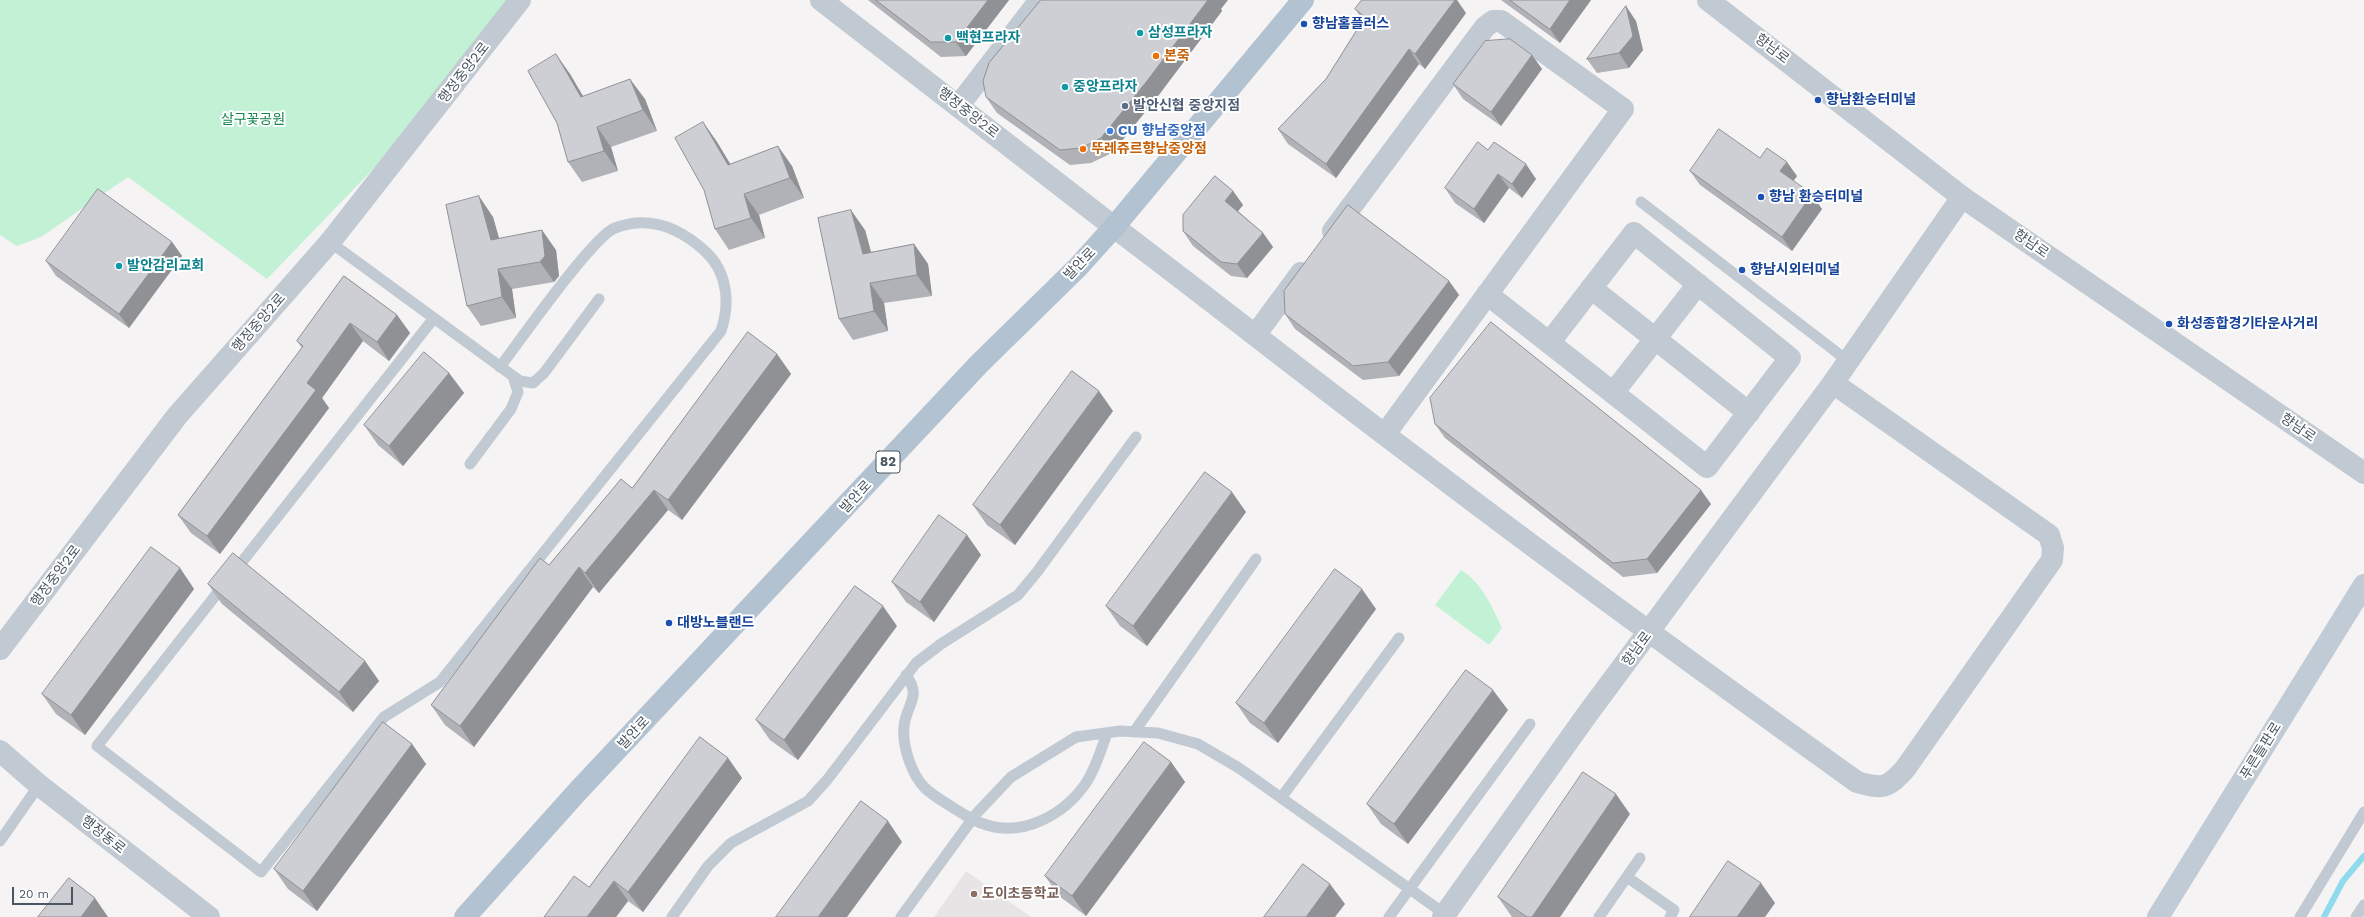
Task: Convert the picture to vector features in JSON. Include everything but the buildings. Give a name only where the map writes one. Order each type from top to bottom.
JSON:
[{"type":"main road","name":"발안로","points":[[465,917],[578,792],[979,364],[1078,268],[1114,228],[1304,0]]},
{"type":"main road","name":"푸른들판로","points":[[2158,917],[2364,585]]},
{"type":"street","name":"행정중앙2로","points":[[0,649],[177,416],[330,242],[520,0]]},
{"type":"street","name":"행정중앙2로","points":[[821,0],[959,105],[1114,228],[1649,633],[1857,782],[1875,787],[1892,784],[1905,769],[2052,560],[2053,548],[2049,535],[1833,383]]},
{"type":"street","name":"향남로","points":[[1708,0],[1962,197],[2364,474]]},
{"type":"street","points":[[959,105],[1043,10]]},
{"type":"street","points":[[1256,334],[1485,27],[1493,21],[1501,21],[1623,109],[1385,434]]},
{"type":"street","name":"향남로","points":[[1444,915],[1586,716],[1833,383],[1962,197]]},
{"type":"street","points":[[1487,294],[1549,343],[1708,467],[1790,358],[1634,233],[1549,343]]},
{"type":"street","points":[[1613,393],[1698,284]]},
{"type":"street","points":[[1591,288],[1749,413]]},
{"type":"street","name":"행정동로","points":[[0,751],[39,785],[209,917]]},
{"type":"lane","points":[[1641,202],[1848,361]]},
{"type":"lane","points":[[434,318],[97,746],[261,872],[384,717],[440,682],[721,331],[726,315],[727,293],[717,268],[708,254],[693,241],[675,230],[652,222],[635,223],[613,229],[588,252],[500,367]]},
{"type":"lane","points":[[330,242],[500,367],[520,380],[533,383],[544,373],[599,300]]},
{"type":"lane","points":[[470,464],[512,409],[518,392],[514,376]]},
{"type":"lane","points":[[672,917],[708,866],[731,844],[808,801],[827,780],[916,663],[941,644],[1018,595],[1037,572],[1136,437]]},
{"type":"lane","points":[[1134,732],[1256,559]]},
{"type":"lane","points":[[1281,798],[1399,638]]},
{"type":"lane","points":[[906,675],[914,686],[904,727],[913,771],[925,788],[972,819],[985,825],[1016,829],[1047,819],[1068,803],[1086,784],[1097,762],[1107,733]]},
{"type":"lane","points":[[1389,917],[1530,724]]},
{"type":"lane","points":[[901,917],[972,819],[1011,777],[1045,755],[1076,738],[1107,733],[1134,732],[1158,733],[1198,744],[1239,768],[1410,888],[1444,915]]},
{"type":"lane","points":[[0,841],[39,785]]},
{"type":"lane","points":[[2300,917],[2364,812]]},
{"type":"lane","points":[[1599,917],[1640,858]]},
{"type":"lane","points":[[1626,877],[1674,910],[1670,917]]},
{"type":"lane","points":[[2356,917],[2364,905]]},
{"type":"shaded area","name":"도이초등학교","points":[[966,871],[1031,917],[934,917]]},
{"type":"green space","name":"살구꽃공원","points":[[0,0],[520,0],[461,78],[267,279],[128,177],[41,237],[17,246],[0,235]]},
{"type":"green space","points":[[1461,570],[1481,588],[1502,628],[1489,645],[1435,605]]},
{"type":"waterway","points":[[2324,917],[2343,881],[2364,856]]},
{"type":"place","name":"향남홈플러스","points":[[1304,24]]},
{"type":"place","name":"삼성프라자","points":[[1140,33]]},
{"type":"place","name":"백현프라자","points":[[948,38]]},
{"type":"place","name":"본죽","points":[[1156,56]]},
{"type":"place","name":"중앙프라자","points":[[1065,87]]},
{"type":"place","name":"향남환승터미널","points":[[1818,100]]},
{"type":"place","name":"발안신협 중앙지점","points":[[1125,106]]},
{"type":"place","name":"CU 향남중앙점","points":[[1110,131]]},
{"type":"place","name":"뚜레쥬르향남중앙점","points":[[1083,149]]},
{"type":"place","name":"향남 환승터미널","points":[[1761,197]]},
{"type":"place","name":"발안감리교회","points":[[119,266]]},
{"type":"place","name":"향남시외터미널","points":[[1742,270]]},
{"type":"place","name":"화성종합경기타운사거리","points":[[2169,324]]},
{"type":"place","name":"대방노블랜드","points":[[669,623]]},
{"type":"place","name":"도이초등학교","points":[[974,894]]}]
